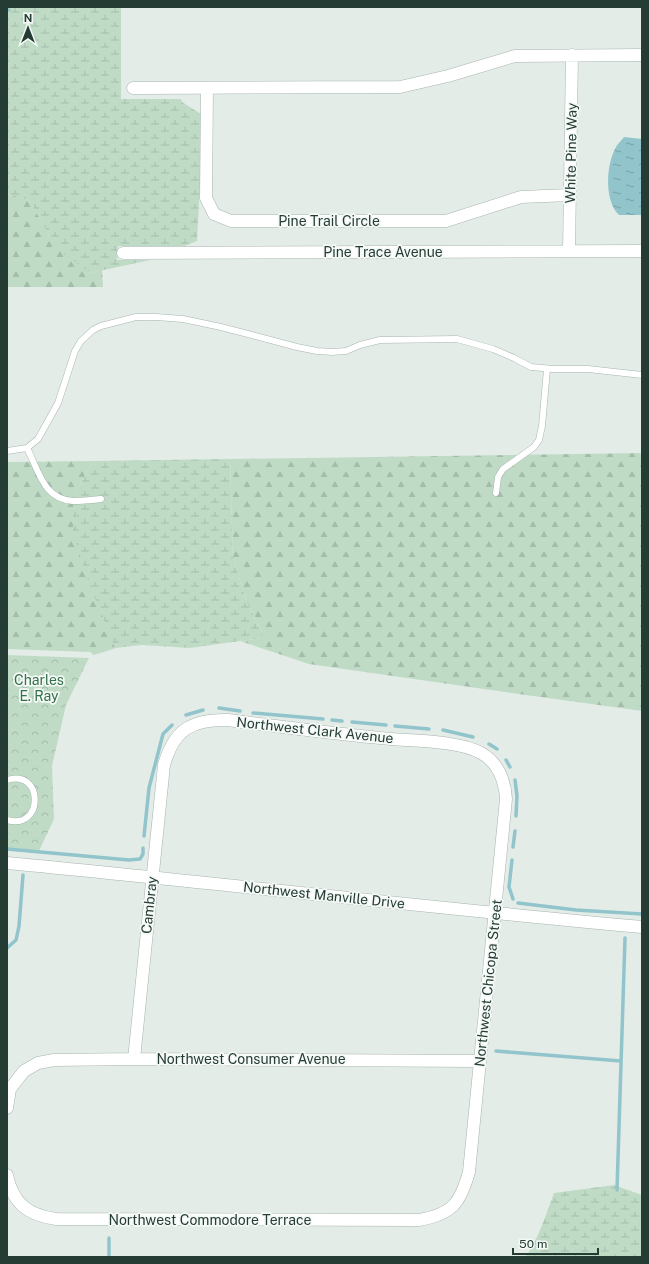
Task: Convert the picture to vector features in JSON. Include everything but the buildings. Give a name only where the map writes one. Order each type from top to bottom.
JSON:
[{"type":"street","name":"White Pine Way","points":[[569,251],[572,55]]},
{"type":"street","points":[[133,88],[400,87],[448,76],[515,56],[642,55]]},
{"type":"street","name":"Pine Trail Circle","points":[[207,88],[206,198],[214,214],[232,221],[446,220],[521,197],[570,195]]},
{"type":"street","name":"Pine Trace Avenue","points":[[123,253],[642,251]]},
{"type":"street","name":"Northwest Clark Avenue","points":[[168,751],[173,742],[187,728],[203,722],[214,720],[389,739],[452,744],[474,749]]},
{"type":"street","name":"Northwest Chicopa Street","points":[[436,1217],[449,1210],[458,1201],[464,1190],[469,1172],[505,819],[506,792],[501,777],[494,764],[483,754],[474,749]]},
{"type":"street","name":"Cambray","points":[[134,1058],[164,765],[168,751]]},
{"type":"street","name":"Northwest Manville Drive","points":[[7,863],[152,876],[495,914],[642,927]]},
{"type":"street","name":"Northwest Consumer Avenue","points":[[7,1108],[10,1089],[24,1071],[38,1063],[54,1060],[134,1058],[480,1061]]},
{"type":"street","name":"Northwest Commodore Terrace","points":[[7,1175],[16,1200],[30,1212],[42,1217],[56,1219],[419,1220],[436,1217]]},
{"type":"lane","points":[[7,451],[27,448],[38,439],[58,403],[75,351],[82,341],[93,330],[101,326],[136,318],[156,316],[183,319],[297,347],[332,352],[346,351],[360,345],[380,340],[457,339],[493,349],[531,367],[547,369],[588,369],[642,375]]},
{"type":"lane","points":[[496,494],[498,477],[503,469],[534,447],[539,440],[542,426],[547,369]]},
{"type":"lane","points":[[27,448],[43,482],[53,495],[62,499],[74,501],[102,499]]},
{"type":"lane","points":[[7,780],[16,778],[27,782],[33,788],[36,800],[34,809],[25,818],[16,821],[7,820]]},
{"type":"green space","points":[[7,7],[121,7],[121,99],[181,99],[182,102],[201,114],[200,184],[197,241],[185,246],[118,246],[117,260],[150,260],[90,273],[58,249],[50,238],[29,200],[7,194]]},
{"type":"green space","points":[[7,194],[29,200],[50,238],[90,273],[102,270],[103,287],[7,287]]},
{"type":"green space","points":[[642,453],[642,711],[309,664],[240,641],[262,638],[262,632],[246,600],[233,557],[230,459]]},
{"type":"green space","points":[[230,459],[233,557],[246,600],[262,632],[262,638],[190,648],[142,645],[115,648],[86,575],[73,532],[73,500],[92,461]]},
{"type":"green space","points":[[92,461],[73,500],[115,647],[119,647],[94,655],[90,652],[7,649],[7,462]]},
{"type":"green space","name":"Charles E. Ray","points":[[7,655],[89,658],[66,705],[52,766],[54,819],[38,853],[7,850]]},
{"type":"green space","points":[[614,1185],[642,1195],[642,1257],[525,1257],[533,1245],[554,1193]]},
{"type":"water","points":[[624,137],[642,139],[642,215],[619,215],[614,209],[611,201],[608,182],[610,163],[616,147]]},
{"type":"waterway","points":[[219,708],[240,711]]},
{"type":"waterway","points":[[186,715],[203,710]]},
{"type":"waterway","points":[[253,713],[323,719]]},
{"type":"waterway","points":[[332,720],[342,721]]},
{"type":"waterway","points":[[352,722],[386,725]]},
{"type":"waterway","points":[[144,836],[149,788],[163,734],[172,725]]},
{"type":"waterway","points":[[395,726],[429,729]]},
{"type":"waterway","points":[[443,730],[473,737]]},
{"type":"waterway","points":[[489,744],[497,749]]},
{"type":"waterway","points":[[506,760],[510,767]]},
{"type":"waterway","points":[[515,780],[517,796],[516,816]]},
{"type":"waterway","points":[[513,847],[515,831]]},
{"type":"waterway","points":[[7,849],[129,860],[140,859],[143,854],[143,848]]},
{"type":"waterway","points":[[512,860],[509,887],[513,899]]},
{"type":"waterway","points":[[7,948],[16,940],[19,926],[23,875]]},
{"type":"waterway","points":[[518,903],[576,910],[642,914]]},
{"type":"waterway","points":[[617,1190],[625,938]]},
{"type":"waterway","points":[[496,1051],[621,1061]]},
{"type":"waterway","points":[[109,1238],[109,1257]]}]
